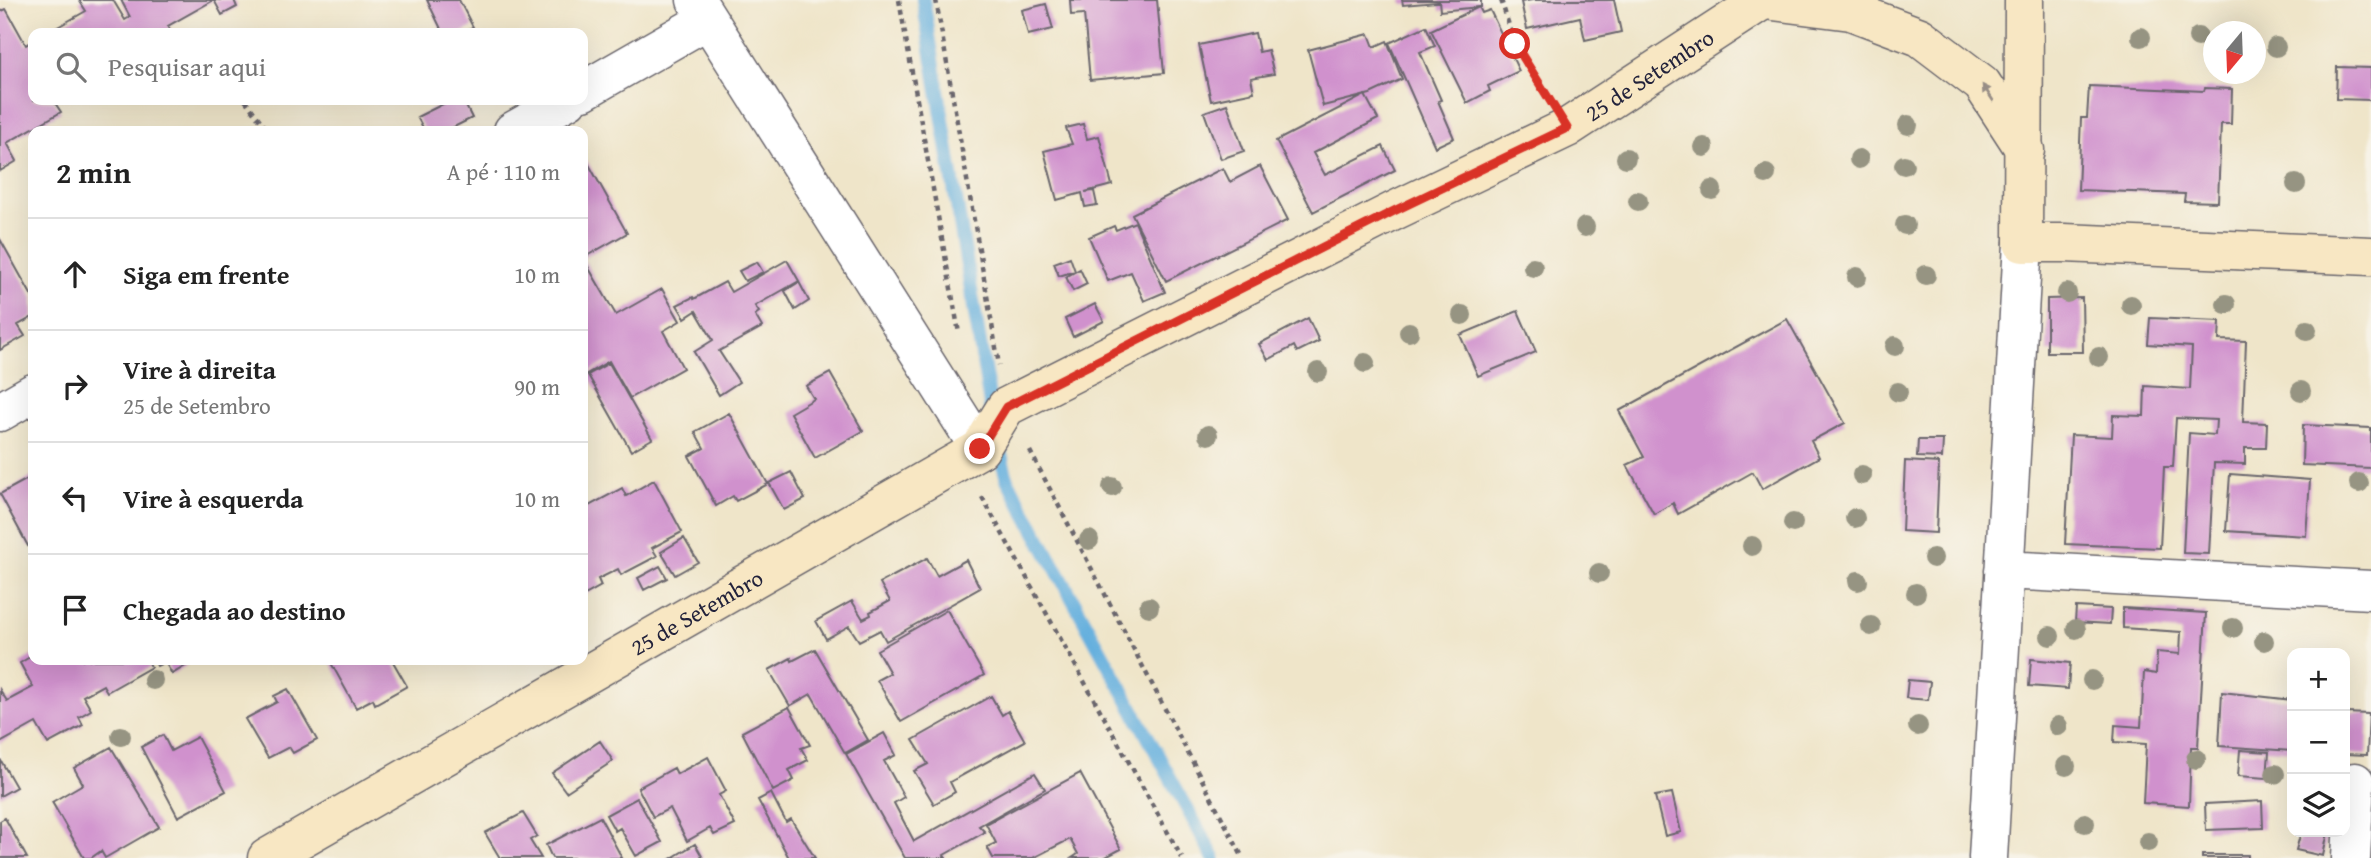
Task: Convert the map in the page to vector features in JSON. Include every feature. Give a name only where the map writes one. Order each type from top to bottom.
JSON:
[{"type":"street","name":"25 de Setembro","points":[[1006,407],[1394,211],[1567,128],[1764,0]]},
{"type":"street","points":[[1764,0],[1851,11],[1920,37],[1982,84],[2025,150]]},
{"type":"street","points":[[1988,858],[2023,243],[2024,0]]},
{"type":"street","points":[[588,88],[701,10],[980,449],[1006,407]]},
{"type":"street","points":[[522,126],[559,105]]},
{"type":"street","points":[[2023,243],[2371,256]]},
{"type":"street","points":[[0,412],[28,396]]},
{"type":"street","name":"25 de Setembro","points":[[267,858],[980,449]]},
{"type":"street","points":[[2004,570],[2371,590]]},
{"type":"street","points":[[2351,858],[2355,782]]},
{"type":"path","points":[[898,0],[960,342]]},
{"type":"path","points":[[936,0],[1006,407],[1242,858]]},
{"type":"path","points":[[1501,0],[1515,44],[1567,128]]},
{"type":"path","points":[[249,105],[264,126]]},
{"type":"path","points":[[980,449],[979,490],[1182,858]]},
{"type":"building","points":[[79,0],[113,0],[125,20],[130,17],[121,0],[214,0],[168,26],[169,28],[56,28],[86,11]]},
{"type":"building","points":[[214,0],[234,0],[237,7],[222,15]]},
{"type":"building","points":[[427,0],[459,0],[473,27],[441,28]]},
{"type":"building","points":[[1070,0],[1157,0],[1164,73],[1090,80],[1084,14],[1071,15]]},
{"type":"building","points":[[1402,0],[1437,0],[1438,2],[1403,5]]},
{"type":"building","points":[[1439,0],[1481,0],[1481,7],[1440,11]]},
{"type":"building","points":[[1614,0],[1621,32],[1585,40],[1580,17],[1527,29],[1521,2]]},
{"type":"building","points":[[1046,4],[1053,29],[1028,35],[1022,10]]},
{"type":"building","points":[[1479,7],[1482,13],[1490,10],[1519,71],[1488,86],[1490,91],[1467,103],[1431,30]]},
{"type":"building","points":[[6,9],[26,45],[28,44],[28,105],[56,105],[61,112],[37,126],[28,126],[28,131],[7,143],[17,161],[0,171],[0,12]]},
{"type":"building","points":[[1426,26],[1435,46],[1420,52],[1454,138],[1435,147],[1389,43]]},
{"type":"building","points":[[1255,33],[1259,52],[1268,50],[1274,74],[1251,78],[1254,92],[1211,101],[1199,45]]},
{"type":"building","points":[[1369,34],[1374,47],[1387,41],[1402,79],[1370,94],[1323,106],[1308,50]]},
{"type":"building","points":[[2337,67],[2371,68],[2371,100],[2336,99]]},
{"type":"building","points":[[2089,86],[2204,91],[2205,88],[2232,89],[2231,124],[2221,124],[2218,202],[2184,201],[2185,194],[2078,190],[2081,118],[2087,118]]},
{"type":"building","points":[[1365,95],[1378,119],[1313,153],[1325,175],[1383,146],[1395,170],[1313,212],[1276,141]]},
{"type":"building","points":[[1227,104],[1244,151],[1221,159],[1204,112]]},
{"type":"building","points":[[441,105],[466,105],[472,118],[456,126],[422,126],[417,117]]},
{"type":"building","points":[[1083,124],[1087,139],[1099,136],[1112,185],[1085,192],[1094,191],[1097,205],[1085,207],[1082,193],[1057,200],[1044,151],[1072,144],[1066,128]]},
{"type":"building","points":[[588,163],[627,233],[588,255]]},
{"type":"building","points":[[1260,166],[1288,220],[1166,281],[1132,214],[1223,168],[1230,182]]},
{"type":"building","points":[[1135,222],[1165,292],[1144,301],[1131,272],[1108,281],[1089,237],[1114,226],[1116,230]]},
{"type":"building","points":[[0,239],[28,289],[28,320],[18,325],[25,336],[0,350]]},
{"type":"building","points":[[1070,257],[1075,271],[1059,276],[1054,263]]},
{"type":"building","points":[[787,260],[799,281],[755,306],[759,312],[755,315],[762,327],[719,351],[739,382],[719,395],[694,352],[713,340],[696,311],[685,318],[677,305],[725,282],[731,292]]},
{"type":"building","points":[[757,262],[763,272],[745,281],[739,271]]},
{"type":"building","points":[[588,267],[616,315],[662,289],[680,321],[663,331],[683,368],[630,398],[609,361],[588,373]]},
{"type":"building","points":[[1080,269],[1087,284],[1073,291],[1066,277]]},
{"type":"building","points":[[799,282],[809,301],[795,310],[785,291]]},
{"type":"building","points":[[2082,298],[2083,352],[2047,352],[2047,299]]},
{"type":"building","points":[[1095,304],[1104,321],[1073,337],[1065,319]]},
{"type":"building","points":[[1518,311],[1536,352],[1478,376],[1460,335]]},
{"type":"building","points":[[1308,318],[1319,341],[1297,352],[1294,346],[1268,360],[1259,344]]},
{"type":"building","points":[[2150,318],[2220,321],[2219,340],[2246,341],[2243,422],[2267,423],[2266,448],[2245,448],[2245,464],[2214,463],[2209,554],[2183,553],[2189,433],[2215,435],[2216,420],[2176,418],[2173,467],[2164,467],[2160,548],[2065,544],[2071,435],[2112,437],[2113,415],[2144,416],[2145,386],[2190,389],[2192,347],[2148,344]]},
{"type":"building","points":[[1787,319],[1845,423],[1811,441],[1819,457],[1762,489],[1753,472],[1678,514],[1673,503],[1654,514],[1627,465],[1644,457],[1619,411]]},
{"type":"building","points":[[609,363],[652,439],[631,451],[588,375]]},
{"type":"building","points":[[830,373],[863,431],[815,458],[790,413],[814,399],[806,386]]},
{"type":"building","points":[[729,413],[768,484],[736,501],[733,496],[716,506],[689,456],[704,448],[695,432]]},
{"type":"building","points":[[2303,425],[2371,428],[2371,468],[2302,465]]},
{"type":"building","points":[[1918,440],[1943,440],[1942,458],[1917,457]]},
{"type":"building","points":[[1905,461],[1939,463],[1936,533],[1902,531]]},
{"type":"building","points":[[791,472],[805,499],[784,510],[769,483]]},
{"type":"building","points":[[2230,474],[2310,480],[2306,536],[2226,531]]},
{"type":"building","points":[[28,479],[28,546],[0,494]]},
{"type":"building","points":[[654,480],[682,532],[652,548],[657,556],[621,575],[618,569],[598,579],[601,586],[588,593],[588,506],[622,488],[626,496]]},
{"type":"building","points":[[684,538],[698,562],[675,575],[661,552]]},
{"type":"building","points":[[927,558],[937,576],[966,560],[980,588],[886,641],[880,630],[859,641],[849,626],[826,639],[816,621],[852,601],[863,619],[871,615],[870,612],[890,601],[880,583]]},
{"type":"building","points":[[660,566],[667,578],[644,590],[638,578]]},
{"type":"building","points":[[2076,607],[2111,609],[2110,624],[2075,622]]},
{"type":"building","points":[[2123,608],[2206,613],[2198,747],[2191,747],[2189,806],[2143,803],[2146,744],[2114,742],[2115,725],[2141,727],[2144,672],[2156,674],[2157,652],[2180,654],[2181,632],[2123,628]]},
{"type":"building","points":[[947,610],[984,675],[901,722],[877,680],[890,673],[877,650]]},
{"type":"building","points":[[815,649],[868,740],[845,753],[811,694],[790,706],[769,670]]},
{"type":"building","points":[[28,658],[28,665],[151,667],[107,692],[103,685],[83,696],[91,710],[79,717],[83,725],[48,744],[36,723],[0,743],[0,690],[7,701],[33,687],[20,663]]},
{"type":"building","points":[[2031,659],[2070,663],[2068,689],[2029,686]]},
{"type":"building","points":[[167,665],[187,665],[172,674]]},
{"type":"building","points":[[332,665],[395,665],[407,686],[375,704],[373,699],[356,708]]},
{"type":"building","points":[[1908,680],[1930,682],[1928,700],[1906,698]]},
{"type":"building","points":[[288,689],[317,740],[293,753],[289,747],[268,758],[245,719],[277,702],[274,696]]},
{"type":"building","points":[[2222,692],[2287,699],[2287,751],[2219,746]]},
{"type":"building","points":[[991,696],[1002,715],[1008,711],[1025,741],[950,782],[955,792],[934,804],[914,771],[928,764],[913,740]]},
{"type":"building","points":[[789,707],[810,745],[801,748],[808,760],[789,770],[794,780],[773,791],[742,732]]},
{"type":"building","points":[[2350,713],[2369,714],[2367,755],[2350,754]]},
{"type":"building","points":[[884,733],[896,755],[884,761],[904,797],[894,803],[914,841],[1035,773],[1045,789],[979,826],[985,832],[944,855],[946,858],[905,858],[846,754]]},
{"type":"building","points":[[163,735],[171,751],[197,737],[226,791],[178,817],[141,747]]},
{"type":"building","points":[[600,741],[613,761],[566,792],[552,773]]},
{"type":"building","points":[[111,747],[159,827],[105,858],[101,851],[91,858],[84,858],[52,802],[83,784],[74,768]]},
{"type":"building","points":[[2240,750],[2269,752],[2267,778],[2238,776]]},
{"type":"building","points":[[708,757],[726,791],[719,795],[735,825],[714,835],[710,828],[687,841],[670,808],[653,817],[638,788],[674,768],[677,774]]},
{"type":"building","points":[[0,759],[16,787],[0,796]]},
{"type":"building","points":[[1080,773],[1121,849],[1104,858],[1072,858],[1078,854],[1070,839],[1033,858],[993,858],[987,847],[996,843],[986,824]]},
{"type":"building","points":[[771,793],[786,822],[791,819],[815,858],[789,858],[758,800]]},
{"type":"building","points":[[1672,793],[1681,832],[1665,836],[1655,796]]},
{"type":"building","points":[[637,798],[662,842],[636,856],[620,828],[615,831],[606,815]]},
{"type":"building","points":[[2262,801],[2263,828],[2206,830],[2205,804]]},
{"type":"building","points":[[523,813],[537,836],[530,840],[541,858],[500,858],[485,833]]},
{"type":"building","points":[[600,817],[622,858],[552,858],[546,845]]},
{"type":"building","points":[[5,818],[27,858],[0,858],[0,821]]},
{"type":"building","points":[[2300,837],[2327,837],[2323,856],[2296,850]]},
{"type":"building","points":[[695,844],[703,858],[672,858]]},
{"type":"building","points":[[2202,855],[2248,855],[2248,858],[2202,858]]},
{"type":"waterway","points":[[923,0],[992,416]]},
{"type":"waterway","points":[[996,436],[1007,479],[1214,858]]},
{"type":"route","points":[[980,449],[1006,407],[1394,211],[1567,128],[1515,44]]}]
